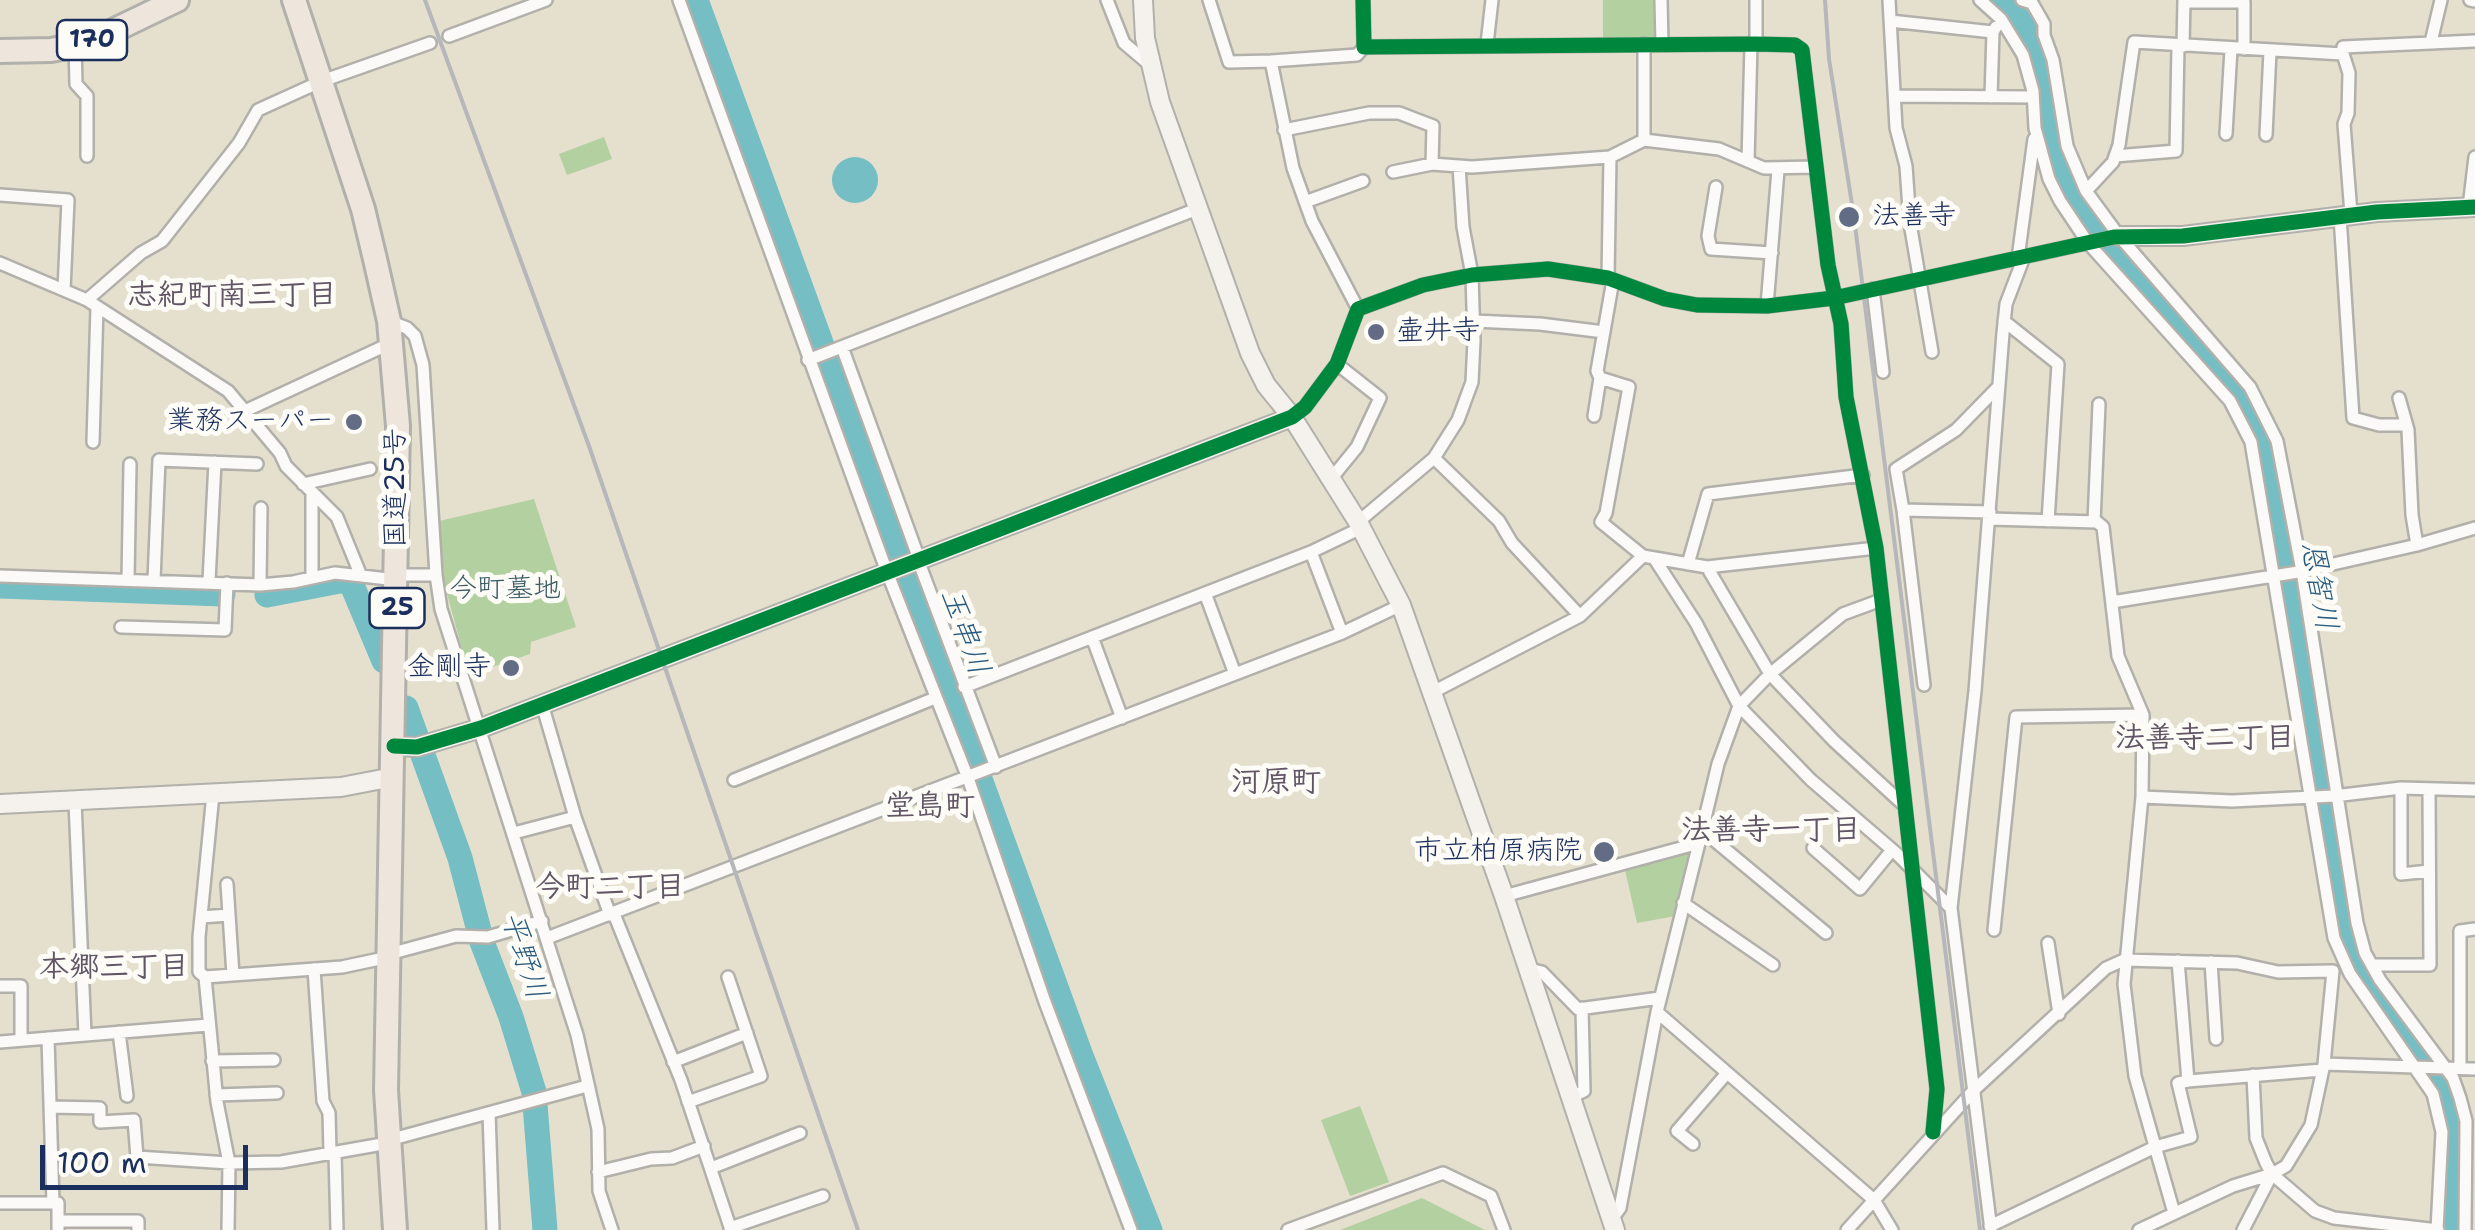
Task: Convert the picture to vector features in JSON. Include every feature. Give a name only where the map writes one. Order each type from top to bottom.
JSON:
[{"type":"highway","name":"170","points":[[0,51],[52,50],[75,45],[177,0]]},
{"type":"highway","name":"国道25号","points":[[294,0],[362,209],[390,332],[398,426],[398,577],[412,746],[394,777],[386,1090],[396,1230]]},
{"type":"street","points":[[449,36],[546,0]]},
{"type":"street","points":[[679,0],[813,358],[964,687],[992,769]]},
{"type":"street","points":[[1108,0],[1124,42],[1150,65]]},
{"type":"street","points":[[1144,0],[1150,65],[1250,353],[1266,386],[1292,418],[1360,525],[1400,605],[1434,692],[1614,1224]]},
{"type":"street","points":[[1209,0],[1229,62],[1356,56],[1364,47],[1363,0]]},
{"type":"street","points":[[1487,44],[1492,0]]},
{"type":"street","points":[[1662,0],[1662,44]]},
{"type":"street","points":[[1748,161],[1756,0]]},
{"type":"street","points":[[1889,0],[1894,96],[1918,280],[1932,352]]},
{"type":"street","points":[[1980,0],[2001,18],[2023,55],[2033,97],[2035,128],[2021,258],[2004,321],[1975,691],[1952,908],[1990,1228],[2155,1147],[2190,1137],[2178,1084],[2323,1067],[2475,1069]]},
{"type":"street","points":[[2022,0],[2032,3],[2044,24],[2054,60],[2067,146],[2086,191],[2116,237],[2241,376],[2267,416],[2284,467],[2357,924],[2372,965],[2453,1078],[2466,1121],[2465,1230]]},
{"type":"street","points":[[2431,42],[2441,0]]},
{"type":"street","points":[[2115,156],[2176,151],[2184,1],[2244,2],[2226,134]]},
{"type":"street","points":[[1991,97],[1993,32],[2001,18]]},
{"type":"street","points":[[1890,20],[1993,32]]},
{"type":"street","points":[[92,442],[92,303],[129,262],[162,241],[239,144],[258,110],[322,81],[430,42]]},
{"type":"street","points":[[2086,191],[2115,156],[2134,42],[2343,54]]},
{"type":"street","points":[[2406,425],[2353,418],[2345,215],[2344,124],[2349,73],[2343,47],[2475,42]]},
{"type":"street","points":[[1644,44],[1644,140]]},
{"type":"street","points":[[1364,47],[1754,44],[1796,45],[1802,50],[1834,298],[1841,324],[1846,397],[1876,548],[1938,1089],[1933,1132]]},
{"type":"street","points":[[75,45],[76,84],[88,96],[87,156]]},
{"type":"street","points":[[2266,135],[2270,51]]},
{"type":"street","points":[[1271,61],[1292,168],[1341,280],[1358,309]]},
{"type":"street","points":[[1894,96],[2033,97]]},
{"type":"street","points":[[1284,130],[1369,114],[1399,113],[1433,126],[1432,164]]},
{"type":"street","points":[[2035,128],[2049,179],[2090,242],[2230,401],[2241,420],[2256,463],[2315,797],[2334,938],[2376,1014],[2417,1066],[2433,1094],[2442,1132],[2437,1230],[2334,1218],[2316,1211],[2272,1174],[2256,1138],[2254,1076]]},
{"type":"street","points":[[1392,172],[1432,164],[1610,158],[1644,140],[1719,149],[1764,168],[1816,167]]},
{"type":"street","points":[[412,746],[481,728],[1292,418],[1337,364],[1358,309],[1422,286],[1472,275],[1548,270],[1610,279],[1665,299],[1697,305],[1767,306],[1834,298],[2116,237],[2183,236],[2345,215],[2472,207],[2475,157]]},
{"type":"street","points":[[1594,416],[1610,279],[1610,158]]},
{"type":"street","points":[[964,687],[1311,552],[1360,525],[1434,458],[1458,420],[1472,382],[1472,275],[1459,166]]},
{"type":"street","points":[[1767,306],[1778,170]]},
{"type":"street","points":[[1305,202],[1363,181]]},
{"type":"street","points":[[1716,187],[1708,236],[1711,248],[1772,253]]},
{"type":"street","points":[[0,195],[68,200],[64,290]]},
{"type":"street","points":[[813,358],[1197,208]]},
{"type":"street","points":[[0,264],[92,303],[228,391],[312,496],[338,517],[362,576]]},
{"type":"street","points":[[1873,289],[1883,372]]},
{"type":"street","points":[[2004,321],[2058,364],[2048,520]]},
{"type":"street","points":[[1474,322],[1540,324],[1604,332]]},
{"type":"street","points":[[246,410],[390,332],[406,328],[416,336],[423,366],[441,609],[576,1035],[598,1129],[598,1191],[612,1230]]},
{"type":"street","points":[[840,348],[907,564],[935,698],[971,776],[1045,1002],[1131,1230]]},
{"type":"street","points":[[1331,479],[1357,447],[1380,398],[1337,364]]},
{"type":"street","points":[[1600,378],[1629,387],[1606,513],[1601,522],[1649,557],[1696,622],[1739,706],[1810,780],[1952,908]]},
{"type":"street","points":[[1924,685],[1896,468],[1956,430],[1999,386]]},
{"type":"street","points":[[2400,398],[2417,545]]},
{"type":"street","points":[[2094,522],[2099,404]]},
{"type":"street","points":[[1434,458],[1499,520],[1512,543],[1580,616]]},
{"type":"street","points":[[154,580],[160,460],[257,464]]},
{"type":"street","points":[[209,581],[215,462]]},
{"type":"street","points":[[128,580],[130,464]]},
{"type":"street","points":[[302,484],[370,469]]},
{"type":"street","points":[[1688,564],[1708,494],[1862,475]]},
{"type":"street","points":[[312,496],[312,578]]},
{"type":"street","points":[[260,585],[261,508]]},
{"type":"street","points":[[1903,510],[2094,522],[2104,527],[2118,656],[2143,715],[2142,797],[2124,984],[2135,1076],[2174,1213]]},
{"type":"street","points":[[2112,602],[2276,576],[2475,528]]},
{"type":"street","points":[[1649,557],[1707,567],[1876,548]]},
{"type":"street","points":[[1311,552],[1342,633]]},
{"type":"street","points":[[1434,692],[1580,616],[1649,557]]},
{"type":"street","points":[[1707,567],[1770,674],[1905,806]]},
{"type":"street","points":[[0,576],[260,585],[335,573],[436,575]]},
{"type":"street","points":[[120,627],[225,630],[227,583]]},
{"type":"street","points":[[1205,593],[1235,674]]},
{"type":"street","points":[[1614,1224],[1660,998],[1718,764],[1739,706],[1770,674],[1843,614],[1880,600]]},
{"type":"street","points":[[547,938],[1342,633],[1400,605]]},
{"type":"street","points":[[1092,637],[1122,718]]},
{"type":"street","points":[[734,780],[935,698]]},
{"type":"street","points":[[542,704],[575,817],[673,1062],[730,1229],[822,1196]]},
{"type":"street","points":[[1994,930],[2016,718],[2143,715]]},
{"type":"street","points":[[0,804],[341,787],[394,777]]},
{"type":"street","points":[[2401,788],[2400,874],[2429,872]]},
{"type":"street","points":[[2142,797],[2232,801],[2401,788],[2475,790]]},
{"type":"street","points":[[2372,965],[2430,965],[2429,789]]},
{"type":"street","points":[[213,794],[201,917],[200,972],[205,977],[216,1095],[229,1163],[228,1230]]},
{"type":"street","points":[[75,802],[85,1035]]},
{"type":"street","points":[[514,833],[575,817]]},
{"type":"street","points":[[1504,896],[1700,836]]},
{"type":"street","points":[[1700,836],[1826,933]]},
{"type":"street","points":[[1812,848],[1860,889],[1892,850]]},
{"type":"street","points":[[227,884],[233,975]]},
{"type":"street","points":[[1683,903],[1773,965]]},
{"type":"street","points":[[201,917],[229,915]]},
{"type":"street","points":[[205,977],[342,968],[456,936],[479,937],[542,922]]},
{"type":"street","points":[[2460,1068],[2460,930],[2475,929]]},
{"type":"street","points":[[2048,943],[2059,1014]]},
{"type":"street","points":[[2139,1230],[2286,1166],[2311,1125],[2323,1067],[2333,971],[2341,954]]},
{"type":"street","points":[[1846,1230],[1974,1090],[2106,968],[2124,960],[2237,963],[2278,972],[2333,971]]},
{"type":"street","points":[[2178,961],[2188,1081]]},
{"type":"street","points":[[2211,962],[2216,1040]]},
{"type":"street","points":[[314,969],[337,1230]]},
{"type":"street","points":[[1529,969],[1542,972],[1578,1009],[1660,998]]},
{"type":"street","points":[[688,1102],[761,1076],[728,977]]},
{"type":"street","points":[[0,986],[21,986],[21,1040]]},
{"type":"street","points":[[1571,1097],[1584,1091],[1582,1008]]},
{"type":"street","points":[[1657,1012],[1874,1200],[1892,1230]]},
{"type":"street","points":[[0,1042],[208,1025]]},
{"type":"street","points":[[119,1032],[127,1096]]},
{"type":"street","points":[[673,1062],[747,1032]]},
{"type":"street","points":[[48,1038],[53,1203]]},
{"type":"street","points":[[212,1062],[274,1060]]},
{"type":"street","points":[[1693,1144],[1677,1131],[1727,1073]]},
{"type":"street","points":[[50,1107],[100,1108],[100,1122],[134,1120],[136,1157],[282,1162],[388,1141],[587,1086]]},
{"type":"street","points":[[216,1095],[276,1093]]},
{"type":"street","points":[[488,1113],[493,1230]]},
{"type":"street","points":[[711,1168],[800,1133]]},
{"type":"street","points":[[598,1172],[672,1158],[704,1146]]},
{"type":"street","points":[[1288,1230],[1443,1172],[1492,1196],[1504,1230]]},
{"type":"street","points":[[2243,1230],[2272,1174]]},
{"type":"street","points":[[0,1203],[58,1202],[58,1225],[138,1221],[138,1230]]},
{"type":"green space","points":[[1603,0],[1657,0],[1657,38],[1603,38]]},
{"type":"green space","points":[[604,137],[612,159],[567,175],[559,154]]},
{"type":"green space","name":"今町墓地","points":[[534,499],[576,627],[531,642],[530,654],[469,675],[442,575],[439,521]]},
{"type":"green space","points":[[1693,851],[1676,916],[1637,923],[1625,870]]},
{"type":"green space","points":[[1360,1106],[1389,1182],[1350,1196],[1321,1120]]},
{"type":"green space","points":[[1422,1198],[1485,1230],[1340,1230]]},
{"type":"water","points":[[855,157],[871,164],[878,180],[871,196],[855,203],[839,196],[832,180],[839,164]]},
{"type":"waterway","name":"玉串川","points":[[696,0],[1080,1053],[1150,1230]]},
{"type":"waterway","name":"恩智川","points":[[2002,0],[2022,24],[2036,53],[2055,161],[2073,200],[2231,388],[2260,438],[2346,933],[2366,981],[2442,1083],[2453,1116],[2450,1230]]},
{"type":"waterway","name":"平野川","points":[[267,595],[345,580],[352,585],[384,661]]},
{"type":"waterway","name":"平野川","points":[[0,586],[223,594]]},
{"type":"waterway","name":"平野川","points":[[406,708],[460,858],[482,942],[534,1092],[545,1230]]},
{"type":"railway","points":[[425,0],[589,446],[858,1230]]},
{"type":"railway","points":[[1825,0],[1829,59],[1854,217],[1980,1230]]},
{"type":"cycle path","points":[[1363,0],[1364,47],[1756,44],[1795,45],[1802,50],[1828,265],[1841,324],[1846,397],[1876,548],[1937,1089],[1933,1132]]},
{"type":"cycle path","points":[[394,746],[417,747],[481,728],[1292,417],[1305,407],[1337,364],[1358,309],[1423,285],[1472,275],[1548,269],[1608,278],[1665,299],[1697,305],[1767,306],[1834,298],[2114,237],[2183,236],[2377,212],[2475,207]]},
{"type":"place","name":"法善寺","points":[[1849,217]]},
{"type":"place","name":"壷井寺","points":[[1376,332]]},
{"type":"place","name":"業務スーパー","points":[[354,422]]},
{"type":"place","name":"金剛寺","points":[[511,668]]},
{"type":"place","name":"市立柏原病院","points":[[1604,852]]},
{"type":"district","name":"志紀町南三丁目","points":[[232,296]]},
{"type":"district","name":"法善寺二丁目","points":[[2205,739]]},
{"type":"district","name":"河原町","points":[[1276,783]]},
{"type":"district","name":"堂島町","points":[[930,807]]},
{"type":"district","name":"法善寺一丁目","points":[[1771,831]]},
{"type":"district","name":"今町二丁目","points":[[610,888]]},
{"type":"district","name":"本郷三丁目","points":[[114,968]]}]
